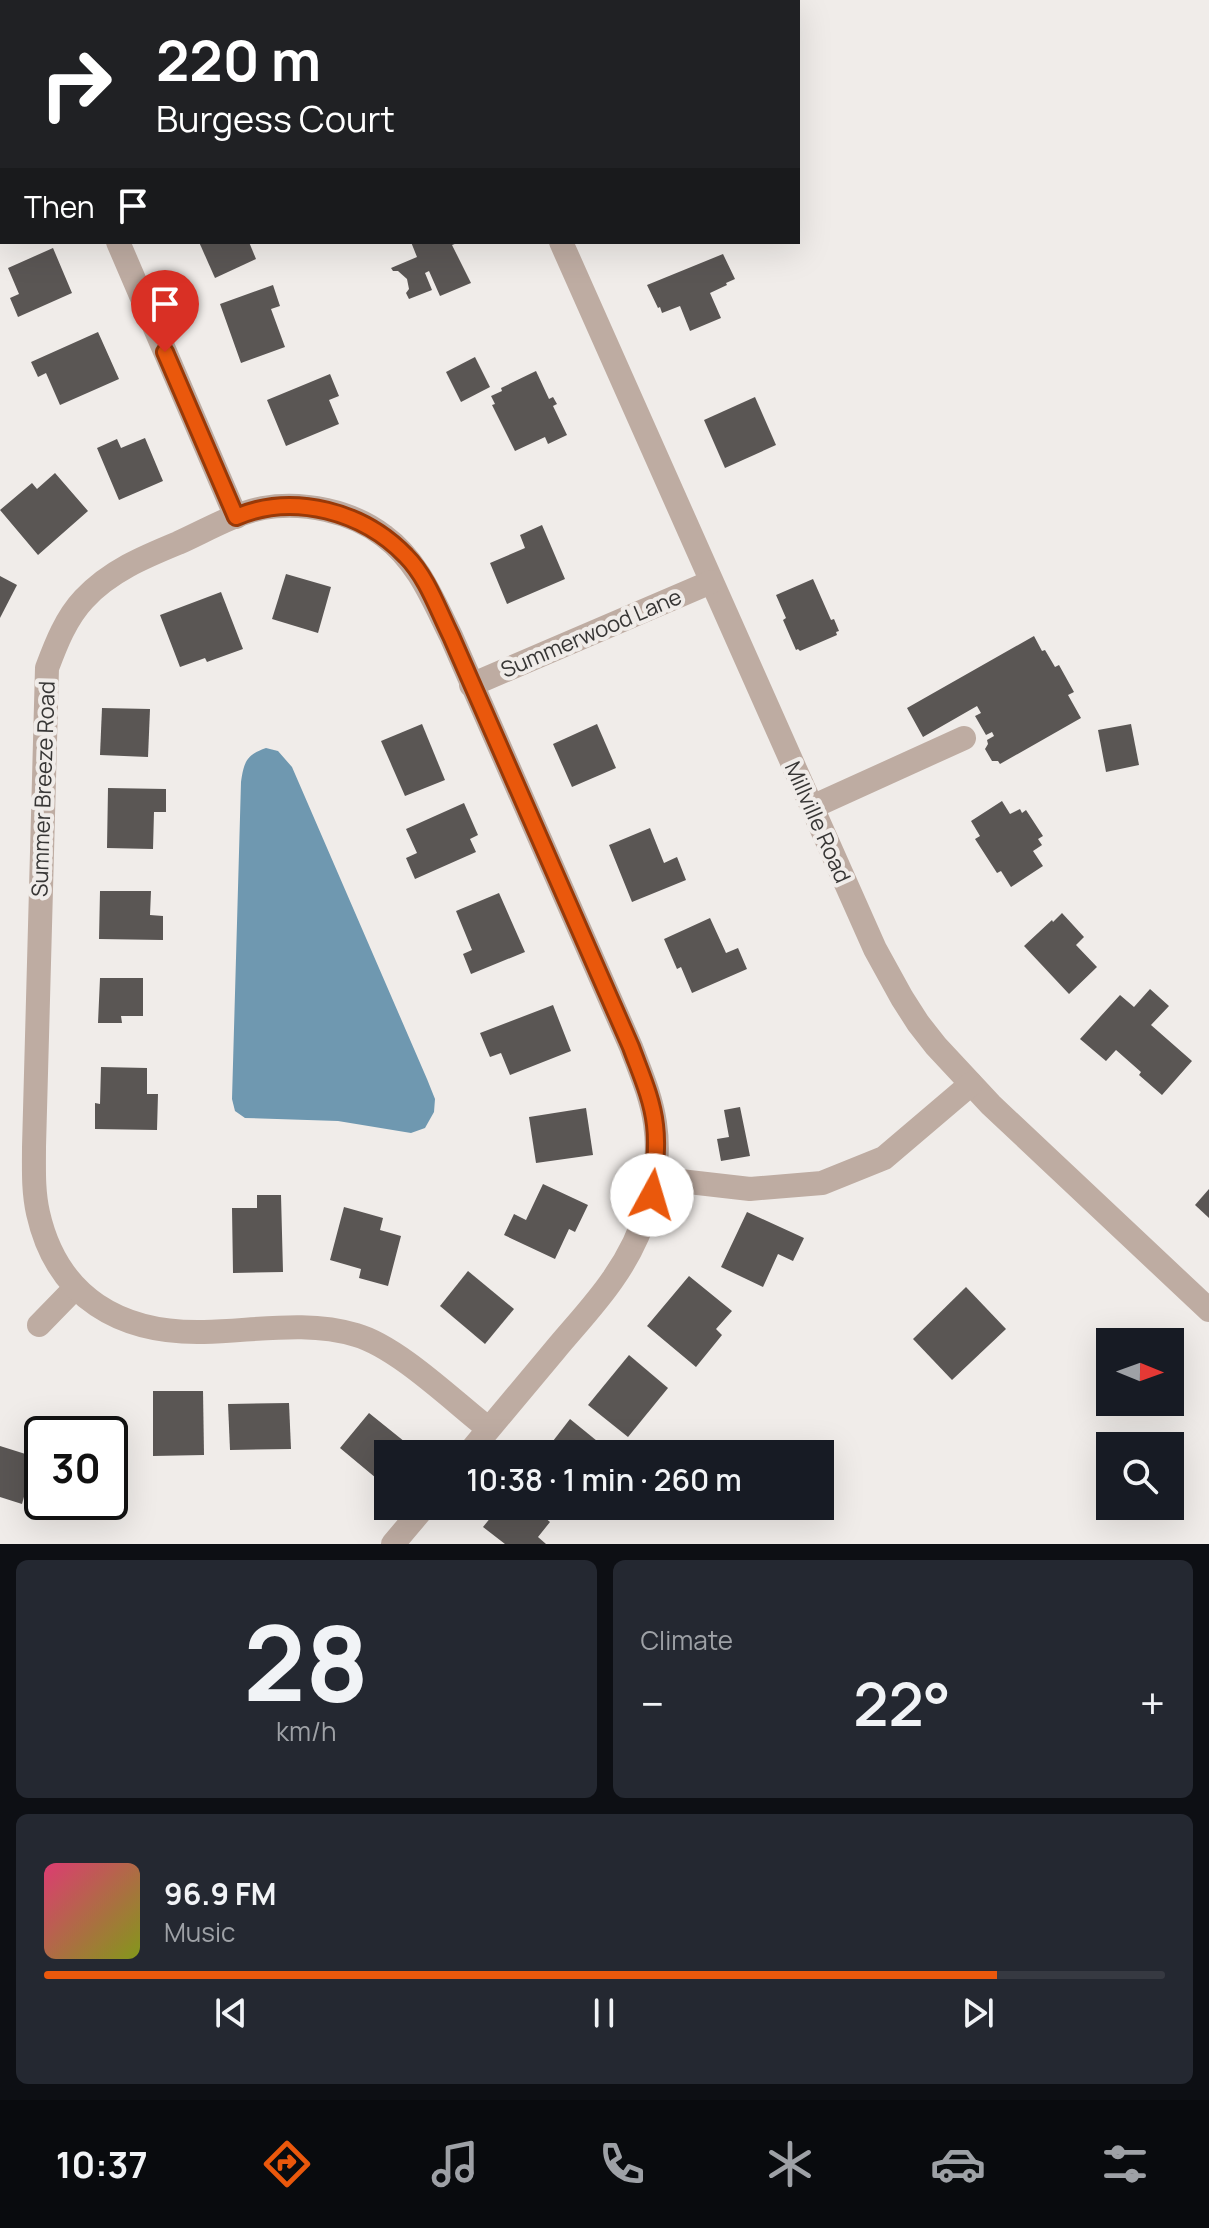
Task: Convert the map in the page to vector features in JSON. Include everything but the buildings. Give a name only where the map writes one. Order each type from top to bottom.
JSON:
[{"type":"street","points":[[119,244],[236,517]]},
{"type":"street","name":"Millville Road","points":[[562,244],[875,949],[902,998],[936,1046],[991,1105],[1209,1310]]},
{"type":"street","name":"Summer Breeze Road","points":[[480,1440],[489,1429],[613,1280],[628,1256],[652,1195],[656,1160],[655,1124],[648,1091],[451,636],[408,558],[384,536],[354,518],[318,509],[290,506],[263,508],[136,561],[108,578],[83,600],[59,635],[47,668],[34,1183],[38,1213],[47,1243],[65,1275],[88,1299],[117,1318],[180,1332],[307,1327],[359,1336],[386,1348],[489,1429]]},
{"type":"street","name":"Summerwood Lane","points":[[471,685],[711,582]]},
{"type":"street","points":[[812,807],[964,738]]},
{"type":"street","points":[[654,1178],[750,1189],[822,1183],[884,1158],[971,1084]]},
{"type":"street","points":[[39,1325],[75,1288]]},
{"type":"street","points":[[393,1544],[413,1520]]},
{"type":"water","points":[[266,748],[278,751],[292,767],[427,1079],[435,1099],[434,1112],[425,1128],[411,1133],[338,1121],[245,1118],[235,1111],[232,1099],[241,782],[247,760]]},
{"type":"route","points":[[165,352],[236,517],[263,508],[290,506],[354,518],[384,536],[408,558],[426,586],[451,636],[648,1091],[655,1124],[656,1160],[652,1195]]}]
